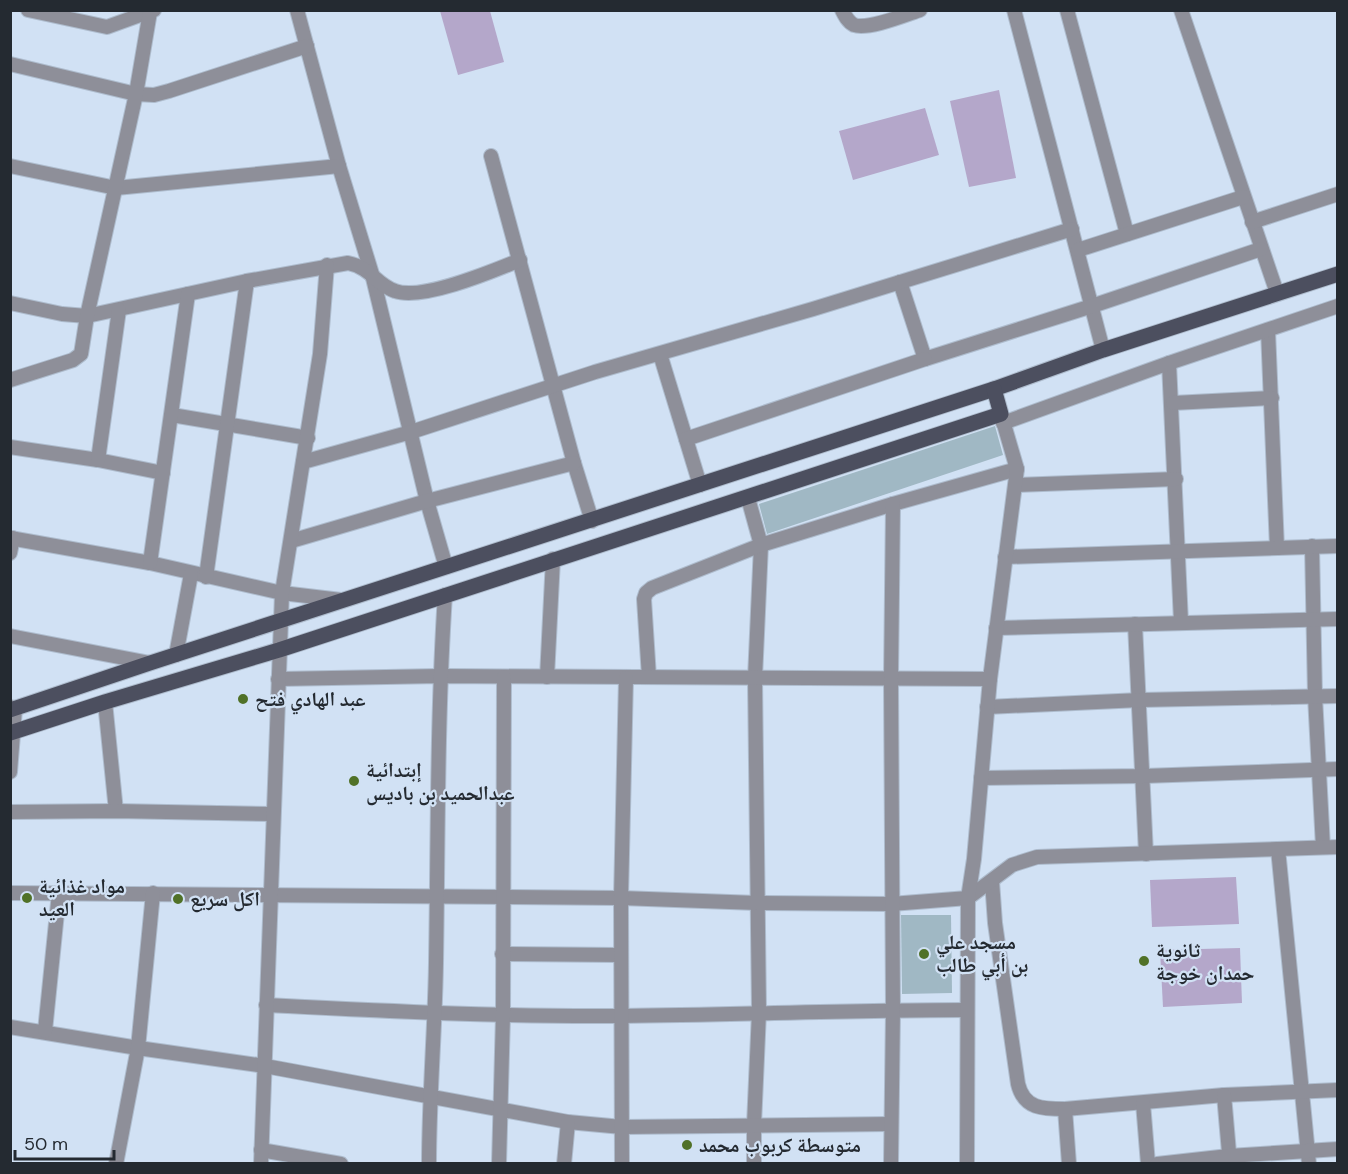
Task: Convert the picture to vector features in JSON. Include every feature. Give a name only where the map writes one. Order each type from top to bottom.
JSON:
[{"type":"main road","points":[[12,709],[592,521],[1338,274]]},
{"type":"main road","points":[[12,733],[105,702],[279,650],[553,559],[1002,418],[994,389]]},
{"type":"street","points":[[28,10],[107,27],[152,11]]},
{"type":"street","points":[[116,25],[119,10]]},
{"type":"street","points":[[297,10],[339,166],[372,273],[427,501],[446,567]]},
{"type":"street","points":[[842,10],[854,25],[864,26],[920,10]]},
{"type":"street","points":[[1014,10],[1103,350]]},
{"type":"street","points":[[1067,10],[1126,234]]},
{"type":"street","points":[[1181,10],[1277,293]]},
{"type":"street","points":[[10,380],[47,370],[79,357],[152,11]]},
{"type":"street","points":[[10,64],[136,94],[154,94],[307,46]]},
{"type":"street","points":[[491,156],[574,464],[592,521]]},
{"type":"street","points":[[10,166],[116,188],[339,166]]},
{"type":"street","points":[[1252,222],[1338,194]]},
{"type":"street","points":[[1078,250],[1243,197]]},
{"type":"street","points":[[303,462],[411,432],[554,385],[1072,229]]},
{"type":"street","points":[[686,439],[925,358],[1092,306],[1261,249]]},
{"type":"street","points":[[10,303],[62,314],[87,316],[247,281],[348,263],[359,265],[392,290],[400,293],[418,293],[489,273],[520,260]]},
{"type":"street","points":[[327,265],[320,354],[282,593],[261,1157],[341,1164]]},
{"type":"street","points":[[206,577],[247,281]]},
{"type":"street","points":[[900,282],[925,358]]},
{"type":"street","points":[[150,563],[188,294]]},
{"type":"street","points":[[967,1164],[968,898],[974,859],[990,679],[1017,470],[1002,418],[1338,306]]},
{"type":"street","points":[[98,460],[119,310]]},
{"type":"street","points":[[1268,330],[1277,548]]},
{"type":"street","points":[[660,354],[700,485]]},
{"type":"street","points":[[1169,363],[1173,403],[1181,622]]},
{"type":"street","points":[[1173,403],[1272,398]]},
{"type":"street","points":[[172,415],[308,438]]},
{"type":"street","points":[[10,447],[98,460],[163,473]]},
{"type":"street","points":[[291,541],[427,501],[574,464]]},
{"type":"street","points":[[649,677],[644,606],[646,593],[652,588],[761,545],[893,504],[1017,470]]},
{"type":"street","points":[[1016,485],[1176,479]]},
{"type":"street","points":[[748,498],[761,545],[755,678],[759,1012],[753,1125],[754,1164]]},
{"type":"street","points":[[891,1164],[893,504]]},
{"type":"street","points":[[10,553],[12,538],[150,563],[282,593],[343,600]]},
{"type":"street","points":[[1312,546],[1315,696],[1323,847]]},
{"type":"street","points":[[1005,557],[1338,546]]},
{"type":"street","points":[[547,677],[553,559]]},
{"type":"street","points":[[176,655],[191,574]]},
{"type":"street","points":[[429,1164],[429,1095],[435,1014],[440,676],[445,595]]},
{"type":"street","points":[[996,628],[1338,619]]},
{"type":"street","points":[[1135,624],[1146,854]]},
{"type":"street","points":[[10,636],[150,663]]},
{"type":"street","points":[[278,679],[440,676],[990,679]]},
{"type":"street","points":[[499,1164],[503,1015],[504,677]]},
{"type":"street","points":[[622,1164],[621,898],[626,678]]},
{"type":"street","points":[[987,707],[1140,700],[1338,696]]},
{"type":"street","points":[[105,702],[116,811]]},
{"type":"street","points":[[10,772],[12,709]]},
{"type":"street","points":[[981,778],[1144,776],[1338,769]]},
{"type":"street","points":[[10,812],[116,811],[273,814]]},
{"type":"street","points":[[10,893],[621,898],[757,903],[891,904],[968,898],[1019,862],[1037,857],[1338,847]]},
{"type":"street","points":[[1278,849],[1309,1157]]},
{"type":"street","points":[[992,881],[995,923],[1020,1093],[1030,1104],[1045,1109],[1065,1109],[1224,1095],[1338,1090]]},
{"type":"street","points":[[45,1031],[59,893]]},
{"type":"street","points":[[117,1164],[138,1048],[153,893]]},
{"type":"street","points":[[502,954],[621,955]]},
{"type":"street","points":[[266,1005],[435,1014],[621,1016],[967,1010]]},
{"type":"street","points":[[10,1027],[265,1066],[568,1122],[622,1127],[890,1124]]},
{"type":"street","points":[[1224,1095],[1229,1160]]},
{"type":"street","points":[[1143,1103],[1148,1164]]},
{"type":"street","points":[[1065,1109],[1069,1164]]},
{"type":"street","points":[[564,1164],[568,1122]]},
{"type":"street","points":[[1157,1164],[1309,1157],[1338,1149]]},
{"type":"shaded area","points":[[440,11],[490,11],[504,62],[458,75]]},
{"type":"shaded area","points":[[999,90],[1016,178],[969,187],[950,101]]},
{"type":"shaded area","points":[[925,108],[939,155],[853,180],[839,131]]},
{"type":"shaded area","points":[[1236,877],[1239,924],[1152,927],[1150,880]]},
{"type":"shaded area","points":[[1240,948],[1242,1003],[1163,1007],[1160,950]]},
{"type":"building","points":[[995,426],[1003,455],[767,534],[759,504]]},
{"type":"building","name":"مسجد علي بن أبي طالب","points":[[901,915],[951,915],[952,993],[902,994]]},
{"type":"place","name":"عبد الهادي فتح","points":[[243,699]]},
{"type":"place","name":"إبتدائية عبدالحميد بن باديس","points":[[354,781]]},
{"type":"place","name":"مواد غذائية العيد","points":[[27,898]]},
{"type":"place","name":"اكل سريع","points":[[178,899]]},
{"type":"place","name":"مسجد علي بن أبي طالب","points":[[924,954]]},
{"type":"place","name":"ثانوية حمدان خوجة","points":[[1144,961]]},
{"type":"place","name":"متوسطة كربوب محمد","points":[[687,1145]]}]
